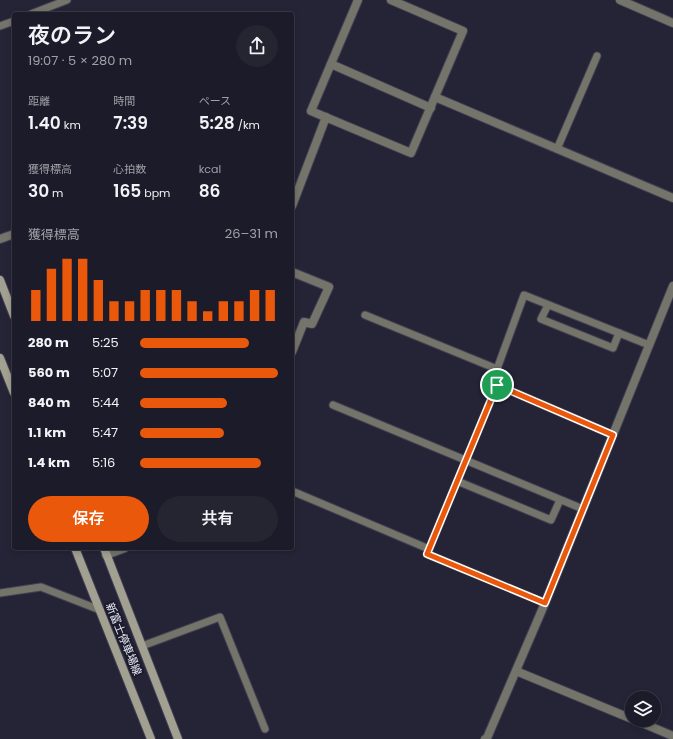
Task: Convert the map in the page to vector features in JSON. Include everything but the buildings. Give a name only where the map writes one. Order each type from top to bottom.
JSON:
[{"type":"main road","points":[[0,280],[12,311]]},
{"type":"main road","points":[[0,358],[12,388]]},
{"type":"main road","name":"新富士停車場線","points":[[77,550],[151,739]]},
{"type":"main road","name":"新富士停車場線","points":[[105,551],[178,739]]},
{"type":"street","points":[[358,0],[311,111],[411,153],[463,31],[391,0]]},
{"type":"street","points":[[620,0],[673,22]]},
{"type":"street","points":[[331,64],[431,108]]},
{"type":"street","points":[[435,97],[673,198]]},
{"type":"street","points":[[294,201],[326,117]]},
{"type":"street","points":[[0,239],[12,235]]},
{"type":"street","points":[[294,273],[328,287],[312,324],[304,322],[294,347]]},
{"type":"street","points":[[485,739],[487,738],[545,603],[673,286]]},
{"type":"street","points":[[516,671],[625,716]]},
{"type":"street","points":[[652,727],[673,736]]},
{"type":"lane","points":[[36,12],[67,0]]},
{"type":"lane","points":[[0,26],[12,22]]},
{"type":"lane","points":[[557,149],[597,56]]},
{"type":"lane","points":[[545,603],[427,554],[497,385],[497,368],[524,296],[649,345]]},
{"type":"lane","points":[[548,305],[541,319],[613,348],[620,333]]},
{"type":"lane","points":[[365,315],[497,368]]},
{"type":"lane","points":[[497,385],[613,435]]},
{"type":"lane","points":[[333,405],[466,459],[583,509]]},
{"type":"lane","points":[[457,481],[551,520],[560,500]]},
{"type":"lane","points":[[294,492],[429,549]]},
{"type":"lane","points":[[0,594],[41,587],[100,610]]},
{"type":"lane","points":[[142,646],[220,617],[265,729]]},
{"type":"route","points":[[497,385],[613,435],[545,603],[427,554],[497,385]]}]
